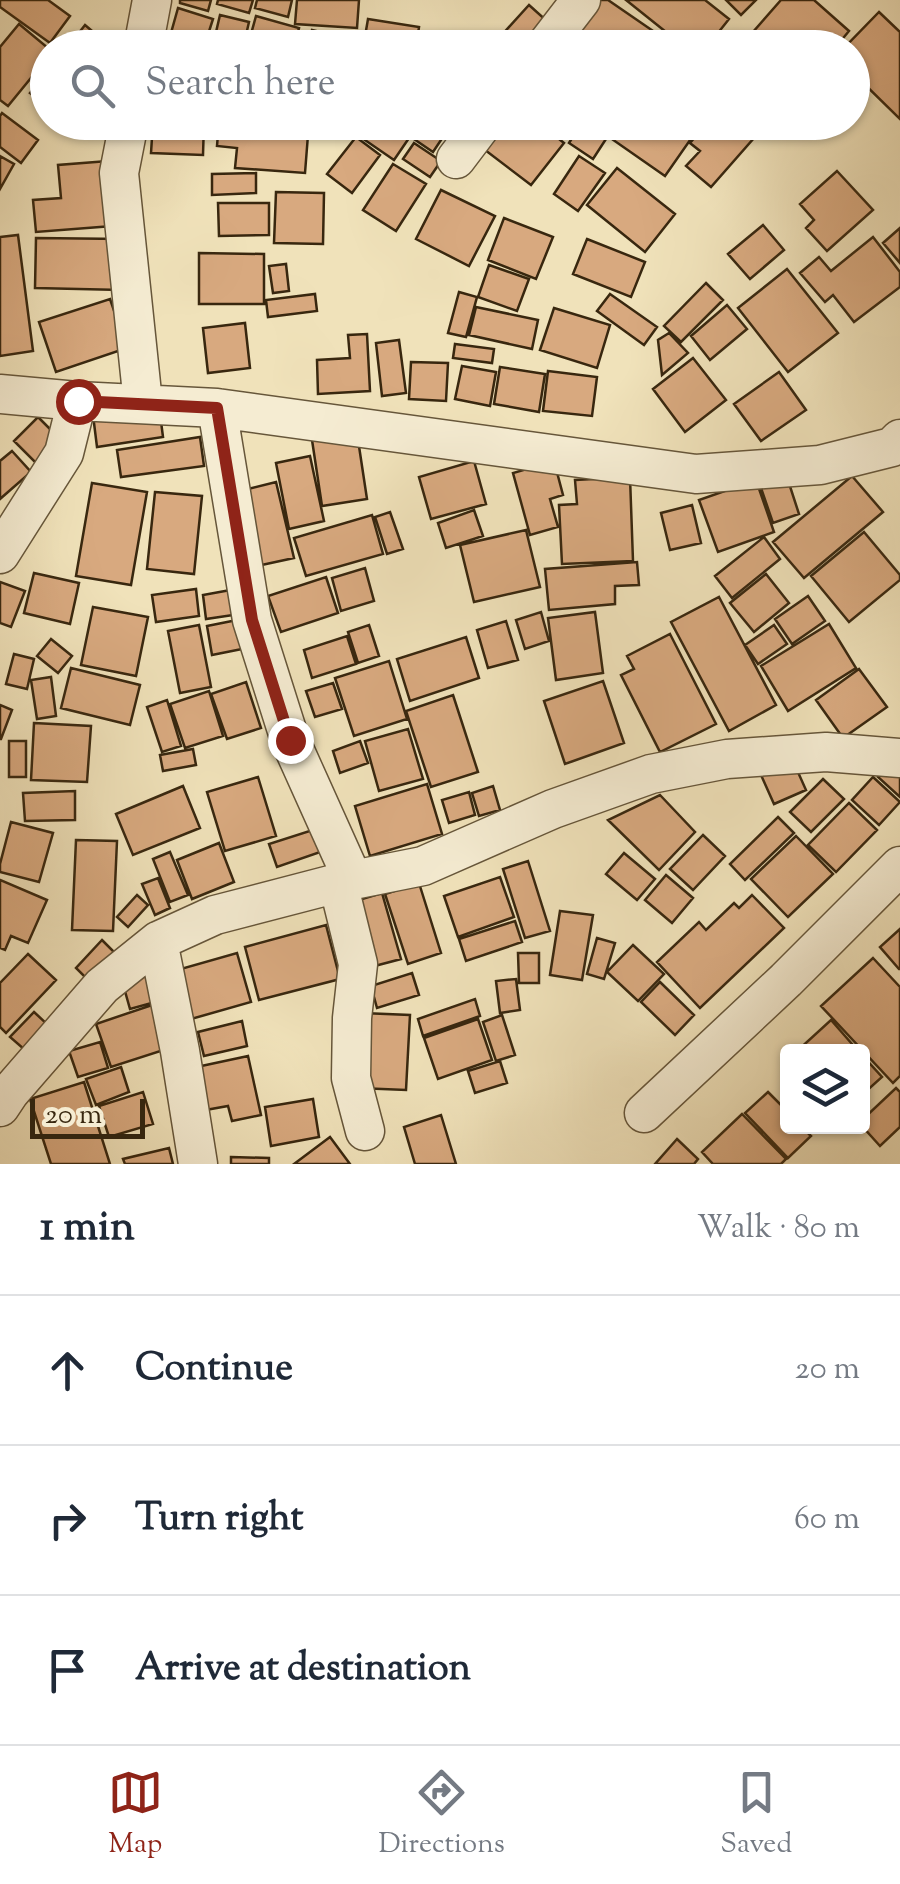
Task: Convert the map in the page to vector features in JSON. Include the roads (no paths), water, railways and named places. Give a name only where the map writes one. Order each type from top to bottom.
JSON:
[{"type":"street","points":[[146,30],[152,0]]},
{"type":"street","points":[[558,30],[581,0]]},
{"type":"street","points":[[125,140],[119,173],[143,403]]},
{"type":"street","points":[[456,159],[470,140]]},
{"type":"street","points":[[0,394],[217,408],[696,474],[820,465],[897,447]]},
{"type":"street","points":[[0,554],[64,453],[78,401]]},
{"type":"street","points":[[217,408],[252,620],[290,740],[346,882],[358,964],[352,1018],[352,1078],[364,1132]]},
{"type":"street","points":[[0,1107],[102,986],[158,941],[214,915],[423,866],[554,808],[651,774],[728,760],[826,752],[900,758]]},
{"type":"street","points":[[644,1113],[900,866]]},
{"type":"street","points":[[158,941],[198,1164]]}]
